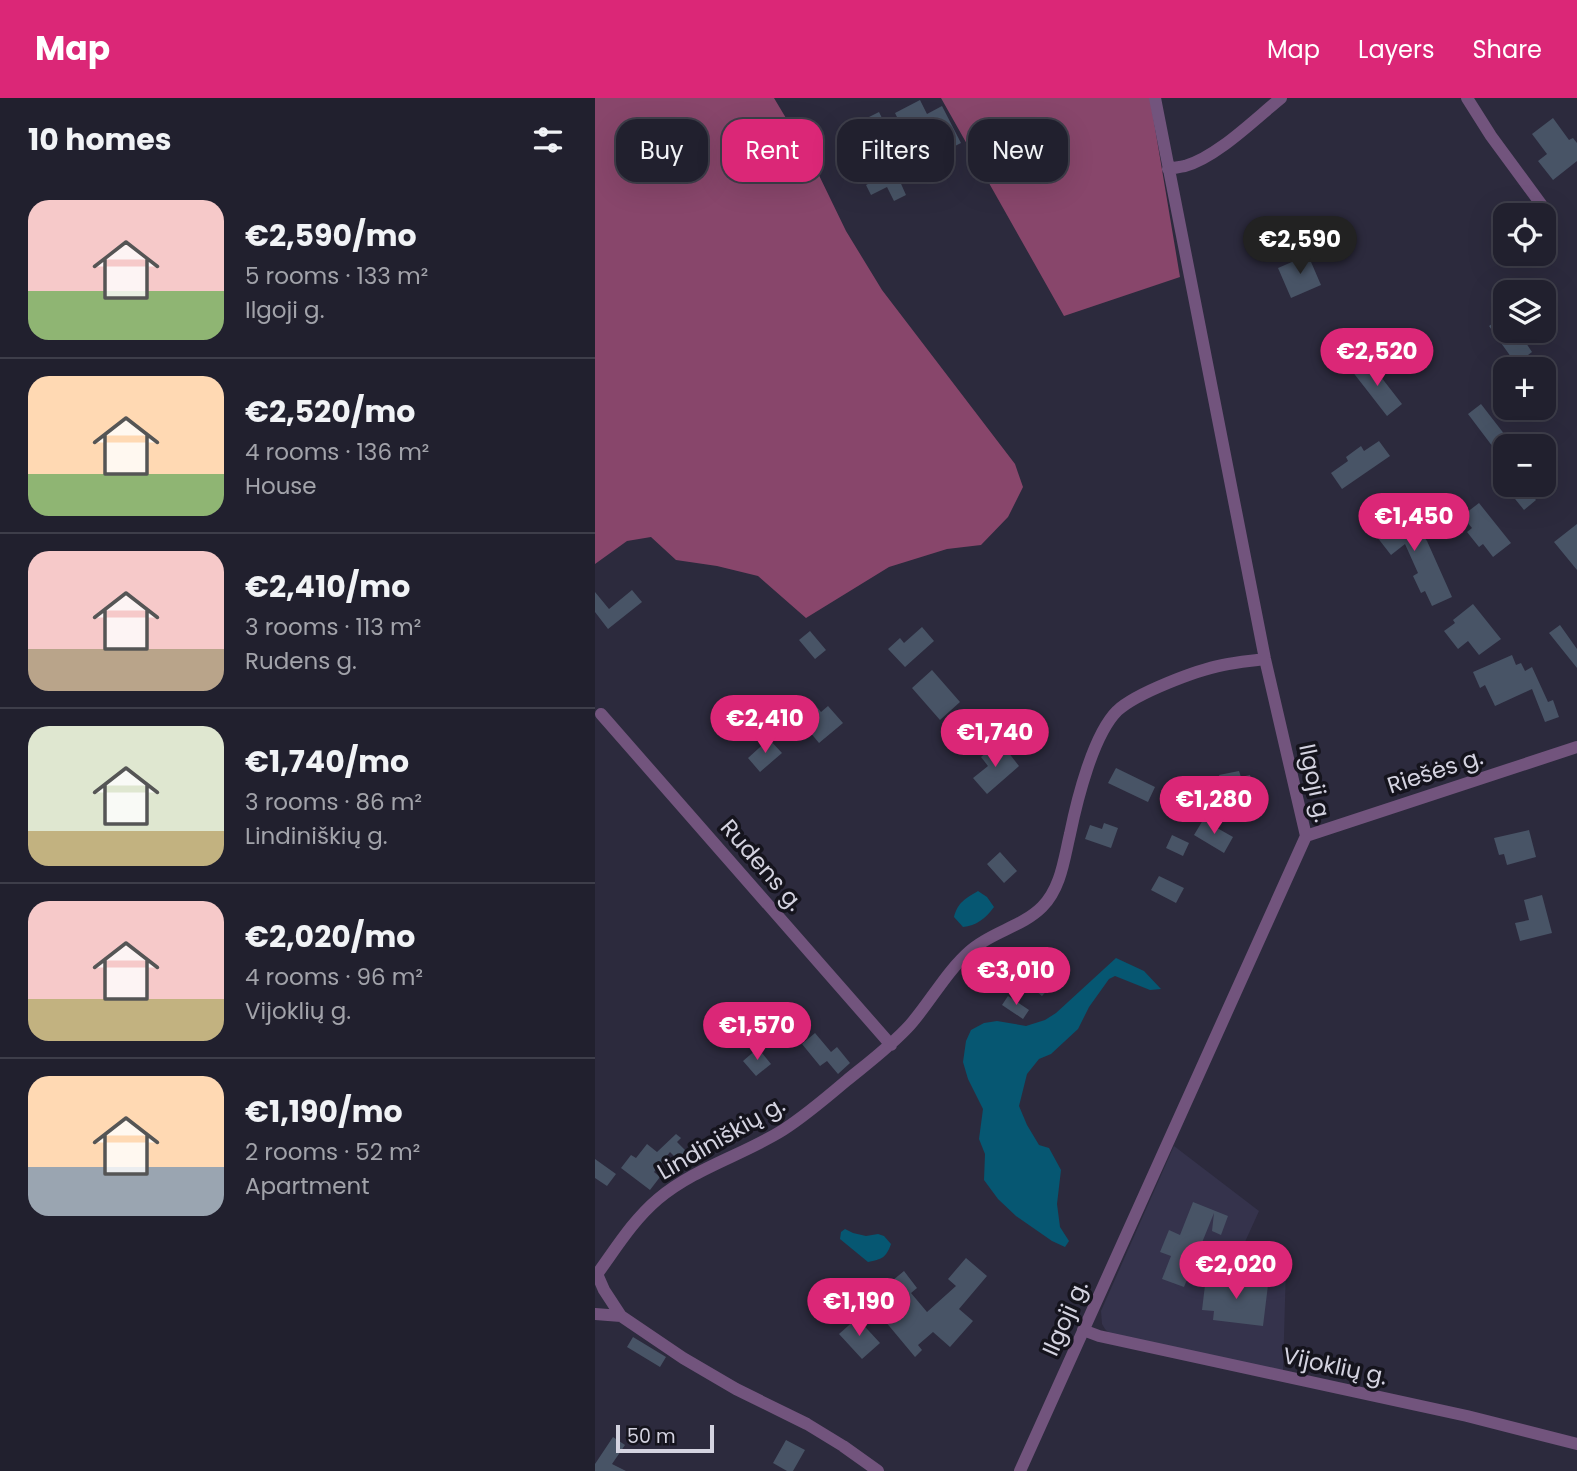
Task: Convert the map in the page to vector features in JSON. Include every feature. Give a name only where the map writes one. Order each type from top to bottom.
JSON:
[{"type":"street","name":"Ilgoji g.","points":[[1020,1471],[1306,836],[1265,659],[1155,98]]},
{"type":"street","points":[[1168,169],[1199,160],[1224,144],[1281,98]]},
{"type":"street","points":[[1467,98],[1540,203]]},
{"type":"street","name":"Lindiniškių g.","points":[[596,1276],[615,1247],[658,1199],[695,1174],[783,1130],[891,1045],[970,951],[1034,914],[1044,905],[1060,876],[1071,826],[1091,759],[1103,730],[1116,712],[1132,699],[1171,682],[1221,665],[1265,659]]},
{"type":"street","name":"Rudens g.","points":[[601,714],[891,1045]]},
{"type":"street","name":"Riešės g.","points":[[1306,836],[1577,747]]},
{"type":"street","points":[[596,1276],[621,1316],[683,1358],[736,1389],[807,1424],[878,1471]]},
{"type":"street","points":[[595,1314],[621,1316]]},
{"type":"street","name":"Vijoklių g.","points":[[1083,1330],[1099,1336],[1478,1419],[1577,1444]]},
{"type":"shaded area","points":[[595,98],[774,98],[787,119],[722,119],[722,182],[822,182],[846,231],[882,290],[1015,464],[1023,487],[1008,517],[981,545],[947,549],[889,567],[806,618],[758,576],[676,560],[651,537],[627,541],[595,564]]},
{"type":"shaded area","points":[[941,98],[1150,98],[1180,277],[1064,316],[988,182],[1068,182],[1068,119],[968,119],[968,146]]},
{"type":"shaded area","points":[[1174,1146],[1259,1211],[1240,1253],[1286,1267],[1283,1371],[1110,1334],[1102,1324],[1101,1311]]},
{"type":"water","points":[[978,891],[987,897],[994,907],[980,921],[963,927],[954,917],[956,912],[963,901]]},
{"type":"water","points":[[1116,958],[1144,971],[1161,989],[1150,990],[1115,976],[1109,979],[1089,1007],[1078,1029],[1051,1054],[1039,1059],[1027,1074],[1019,1106],[1039,1145],[1049,1148],[1061,1170],[1057,1204],[1060,1227],[1069,1241],[1065,1247],[1016,1216],[998,1199],[984,1180],[985,1154],[979,1139],[983,1109],[963,1062],[966,1041],[971,1030],[984,1023],[997,1021],[1026,1026],[1045,1020]]},
{"type":"water","points":[[845,1229],[866,1236],[878,1234],[891,1244],[883,1257],[868,1262],[840,1239],[841,1232]]},
{"type":"building","points":[[920,100],[927,114],[942,106],[949,119],[898,119],[895,113]]},
{"type":"building","points":[[879,112],[882,119],[865,119]]},
{"type":"building","points":[[1553,118],[1569,140],[1573,138],[1577,143],[1577,161],[1553,180],[1538,161],[1547,154],[1532,134]]},
{"type":"building","points":[[954,129],[961,143],[954,146]]},
{"type":"building","points":[[872,182],[900,182],[906,195],[894,201],[887,187],[871,195],[866,185]]},
{"type":"building","points":[[1308,255],[1321,285],[1291,298],[1278,268]]},
{"type":"building","points":[[1501,343],[1526,343],[1532,352],[1525,357],[1511,357]]},
{"type":"building","points":[[1367,359],[1402,404],[1387,416],[1352,371]]},
{"type":"building","points":[[1481,404],[1504,434],[1493,434],[1493,447],[1468,414]]},
{"type":"building","points":[[1379,441],[1390,456],[1342,489],[1331,473],[1348,461],[1346,457],[1361,446],[1364,451]]},
{"type":"building","points":[[1513,497],[1533,497],[1536,500],[1524,510]]},
{"type":"building","points":[[1479,503],[1511,543],[1493,557],[1483,544],[1479,547],[1467,532],[1472,528],[1462,516]]},
{"type":"building","points":[[1393,506],[1395,510],[1400,506],[1427,541],[1452,597],[1432,606],[1425,591],[1421,593],[1413,576],[1418,573],[1405,544],[1391,555],[1377,537],[1385,530],[1376,519]]},
{"type":"building","points":[[1577,524],[1577,570],[1554,542]]},
{"type":"building","points":[[632,590],[642,602],[608,629],[595,612],[595,592],[609,609]]},
{"type":"building","points":[[1473,604],[1501,639],[1479,655],[1468,641],[1458,649],[1444,631]]},
{"type":"building","points":[[1560,625],[1577,649],[1577,668],[1549,633]]},
{"type":"building","points":[[922,627],[934,641],[905,667],[888,649],[900,638],[904,643]]},
{"type":"building","points":[[810,631],[826,650],[815,659],[799,640]]},
{"type":"building","points":[[1512,655],[1516,665],[1521,663],[1525,671],[1532,667],[1548,702],[1553,700],[1559,717],[1545,722],[1532,689],[1495,706],[1485,685],[1480,688],[1473,672]]},
{"type":"building","points":[[932,670],[960,702],[940,720],[912,688]]},
{"type":"building","points":[[816,706],[821,712],[828,706],[843,723],[819,743],[800,720]]},
{"type":"building","points":[[784,708],[797,722],[786,732],[773,718]]},
{"type":"building","points":[[769,739],[782,753],[760,772],[748,758]]},
{"type":"building","points":[[997,744],[1006,754],[1008,752],[1019,766],[987,794],[973,778],[988,766],[981,757]]},
{"type":"building","points":[[1116,768],[1155,787],[1148,802],[1108,783]]},
{"type":"building","points":[[1239,771],[1241,777],[1250,775],[1257,807],[1240,810],[1239,801],[1225,803],[1219,775]]},
{"type":"building","points":[[1203,820],[1233,837],[1224,853],[1194,835]]},
{"type":"building","points":[[1104,823],[1118,828],[1111,848],[1085,839],[1090,825],[1102,829]]},
{"type":"building","points":[[1529,830],[1536,857],[1507,865],[1504,854],[1499,855],[1494,838]]},
{"type":"building","points":[[1172,835],[1189,843],[1183,856],[1166,848]]},
{"type":"building","points":[[1000,852],[1017,871],[1004,883],[987,864]]},
{"type":"building","points":[[1159,876],[1184,888],[1176,903],[1151,890]]},
{"type":"building","points":[[1542,895],[1552,933],[1520,941],[1515,923],[1529,920],[1524,900]]},
{"type":"building","points":[[1017,949],[1030,960],[1028,963],[1053,984],[1042,996],[1015,970],[998,989],[980,974],[992,961],[997,965],[1001,961],[1004,964]]},
{"type":"building","points":[[1008,996],[1029,1010],[1023,1019],[1002,1005]]},
{"type":"building","points":[[815,1033],[831,1052],[837,1047],[850,1063],[838,1074],[827,1061],[820,1066],[802,1044]]},
{"type":"building","points":[[758,1048],[771,1064],[756,1076],[743,1061]]},
{"type":"building","points":[[676,1134],[681,1138],[677,1142],[688,1153],[679,1161],[670,1152],[654,1172],[660,1177],[650,1190],[621,1168],[631,1155],[636,1158],[647,1144],[657,1152]]},
{"type":"building","points":[[595,1159],[616,1174],[607,1186],[595,1178]]},
{"type":"building","points":[[1193,1202],[1228,1216],[1221,1235],[1212,1231],[1214,1213],[1184,1287],[1162,1279],[1171,1256],[1160,1252],[1169,1230],[1180,1235]]},
{"type":"building","points":[[966,1258],[987,1276],[959,1309],[973,1321],[950,1347],[933,1332],[918,1345],[922,1350],[915,1357],[880,1315],[887,1309],[875,1295],[904,1271],[917,1288],[911,1293],[927,1312],[956,1286],[948,1279]]},
{"type":"building","points":[[1206,1277],[1268,1285],[1263,1326],[1213,1320],[1214,1311],[1202,1310]]},
{"type":"building","points":[[857,1318],[880,1343],[862,1359],[839,1334]]},
{"type":"building","points":[[633,1337],[666,1357],[660,1367],[627,1347]]},
{"type":"building","points":[[613,1437],[625,1445],[612,1464],[626,1471],[595,1471],[595,1464]]},
{"type":"building","points":[[786,1440],[805,1450],[793,1471],[787,1471],[773,1463]]}]
